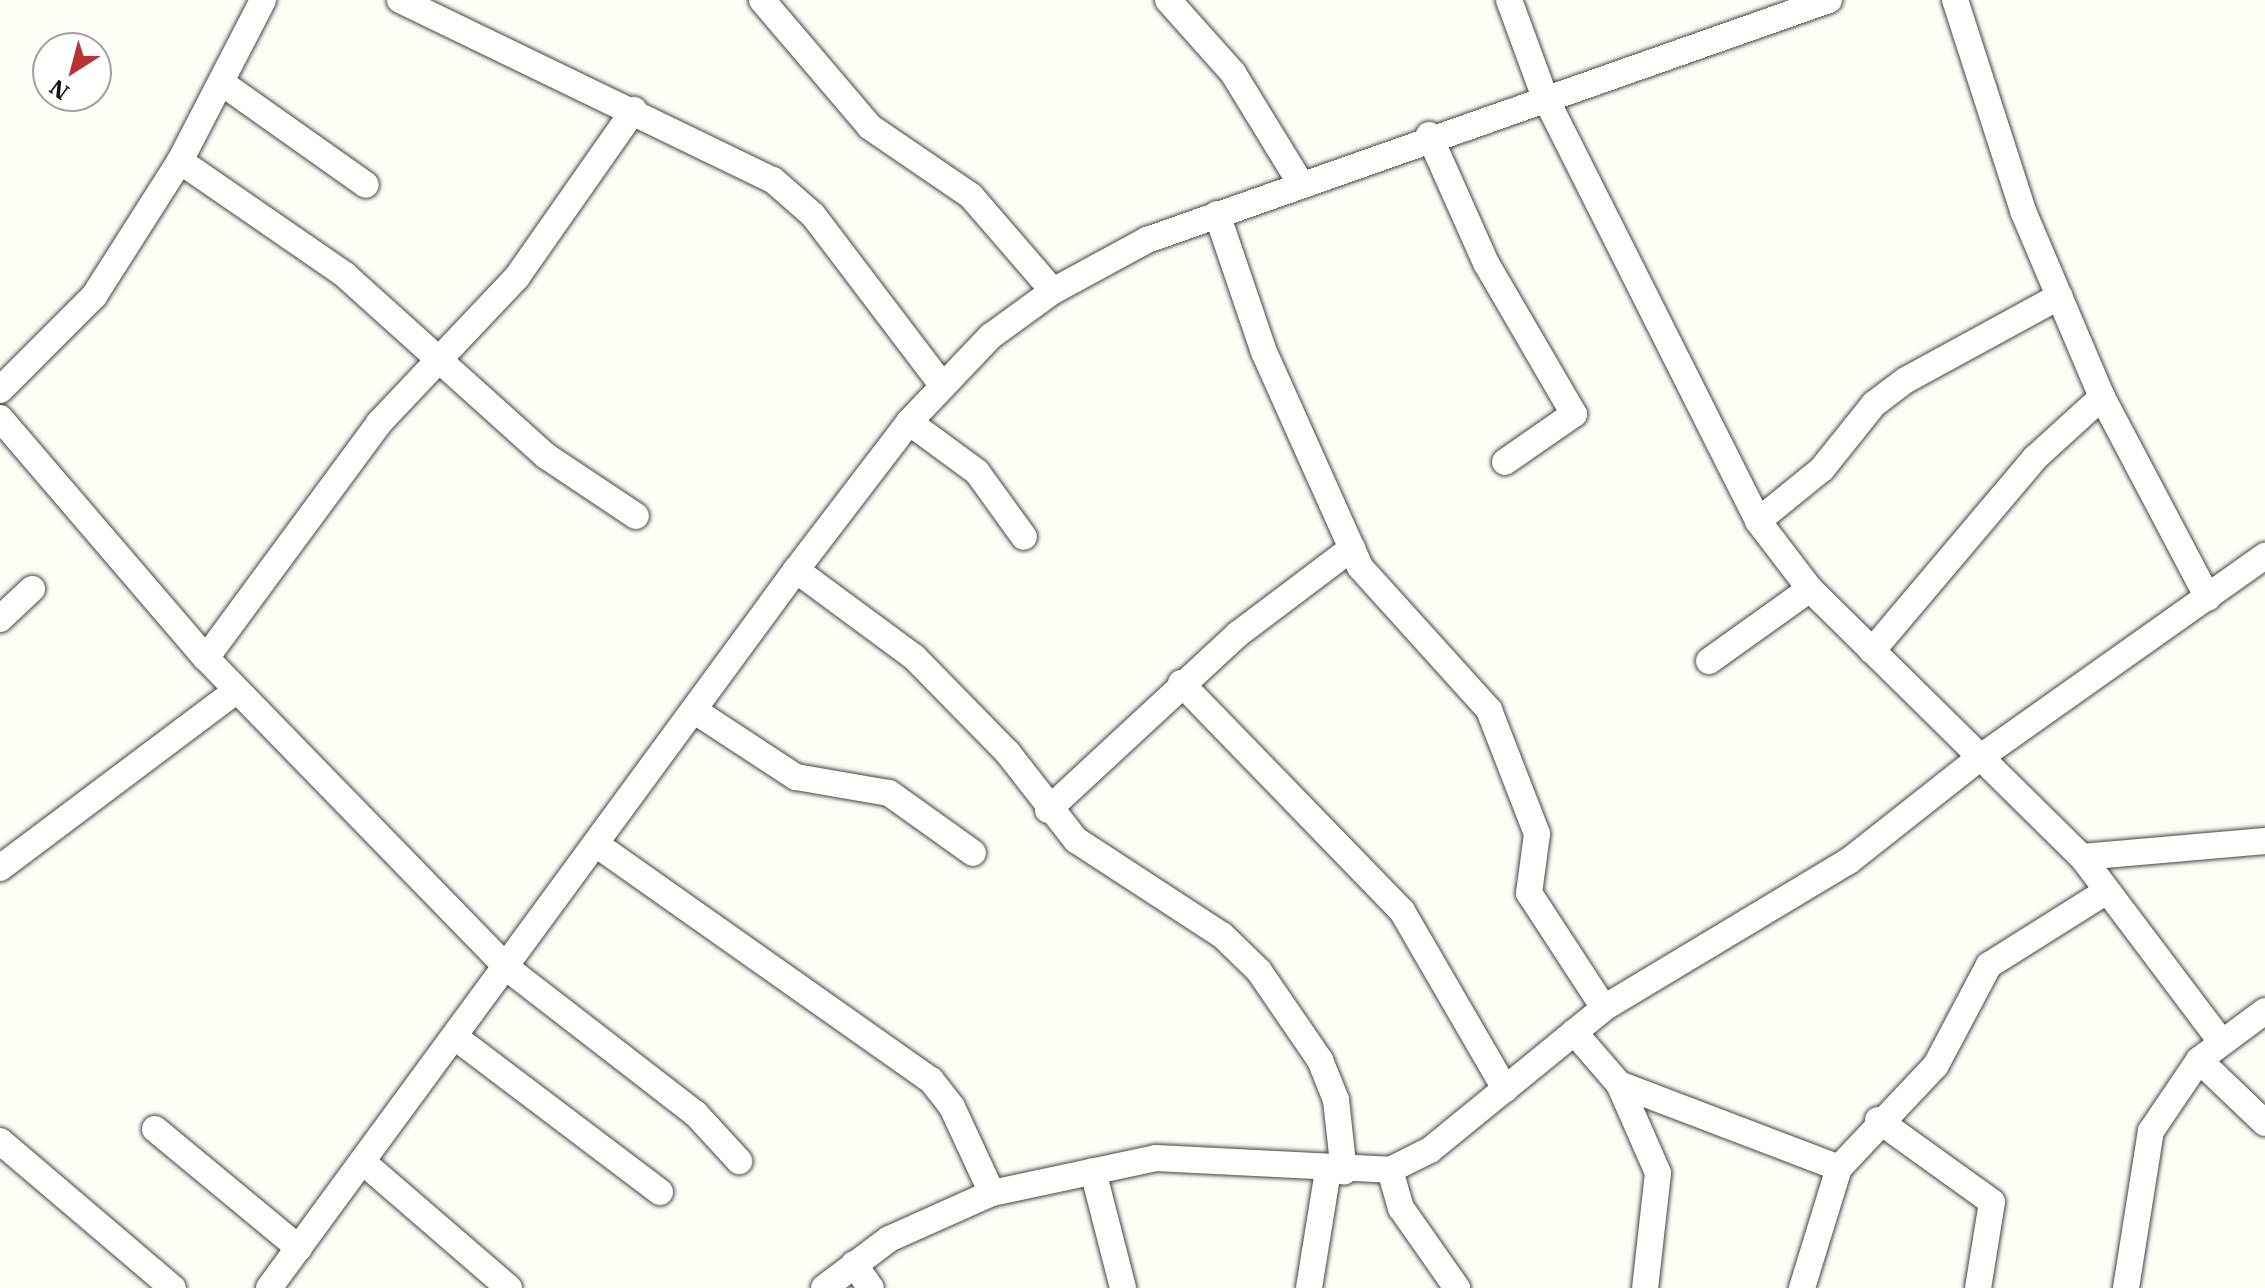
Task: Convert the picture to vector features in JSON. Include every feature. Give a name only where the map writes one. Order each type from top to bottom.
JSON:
[{"type":"street","points":[[0,390],[94,296],[180,161],[263,0]]},
{"type":"street","points":[[400,0],[634,110],[773,180],[813,215],[943,386]]},
{"type":"street","points":[[762,0],[870,127],[965,190],[1053,291]]},
{"type":"street","points":[[1168,0],[1233,73],[1301,184]]},
{"type":"street","points":[[1509,0],[1544,95],[1758,521],[1810,589],[1978,759],[2082,857],[2104,893],[2153,946],[2220,1040]]},
{"type":"street","points":[[269,1288],[507,968],[796,570],[909,422],[991,336],[1053,291],[1147,240],[1429,135],[1829,0]]},
{"type":"street","points":[[1955,0],[2023,211],[2102,397],[2208,598]]},
{"type":"street","points":[[222,83],[366,185]]},
{"type":"street","points":[[206,658],[379,423],[444,361],[517,277],[634,110]]},
{"type":"street","points":[[1429,135],[1486,263],[1574,414],[1505,462]]},
{"type":"street","points":[[180,161],[345,275],[546,456],[636,516]]},
{"type":"street","points":[[1217,214],[1264,352],[1352,548],[1377,592],[1489,710],[1537,834],[1529,893],[1604,1008]]},
{"type":"street","points":[[1758,521],[1822,469],[1874,404],[1906,380],[2060,296]]},
{"type":"street","points":[[1872,651],[2035,458],[2102,397]]},
{"type":"street","points":[[0,418],[236,691],[507,968],[696,1114],[739,1161]]},
{"type":"street","points":[[909,422],[977,472],[1024,537]]},
{"type":"street","points":[[1048,810],[1181,683],[1352,548]]},
{"type":"street","points":[[824,1288],[889,1239],[992,1193],[1156,1158],[1336,1171],[1390,1170],[1430,1150],[1604,1008],[1849,861],[1978,759],[2265,556]]},
{"type":"street","points":[[796,570],[914,657],[1008,753],[1048,810],[1099,859],[1222,935],[1259,971],[1320,1060],[1336,1100],[1336,1171],[1309,1288]]},
{"type":"street","points":[[0,619],[32,589]]},
{"type":"street","points":[[1709,661],[1810,589]]},
{"type":"street","points":[[1181,683],[1402,911],[1505,1089]]},
{"type":"street","points":[[0,868],[236,691]]},
{"type":"street","points":[[695,711],[796,777],[889,793],[973,853]]},
{"type":"street","points":[[2082,857],[2265,841]]},
{"type":"street","points":[[596,844],[931,1080],[952,1107],[992,1193]]},
{"type":"street","points":[[1802,1288],[1839,1168],[1878,1120],[1936,1065],[1997,957],[2104,893]]},
{"type":"street","points":[[2126,1288],[2151,1131],[2199,1060],[2220,1040],[2265,1011]]},
{"type":"street","points":[[1574,1032],[1619,1084],[1661,1194],[1645,1288]]},
{"type":"street","points":[[455,1037],[660,1192]]},
{"type":"street","points":[[2199,1060],[2265,1123]]},
{"type":"street","points":[[1619,1084],[1839,1168]]},
{"type":"street","points":[[1878,1120],[1992,1202],[1978,1288]]},
{"type":"street","points":[[155,1129],[299,1248]]},
{"type":"street","points":[[0,1141],[173,1288]]},
{"type":"street","points":[[363,1162],[509,1288]]},
{"type":"street","points":[[1390,1170],[1401,1208],[1457,1288]]},
{"type":"street","points":[[1093,1171],[1123,1288]]},
{"type":"street","points":[[854,1264],[871,1288]]}]
